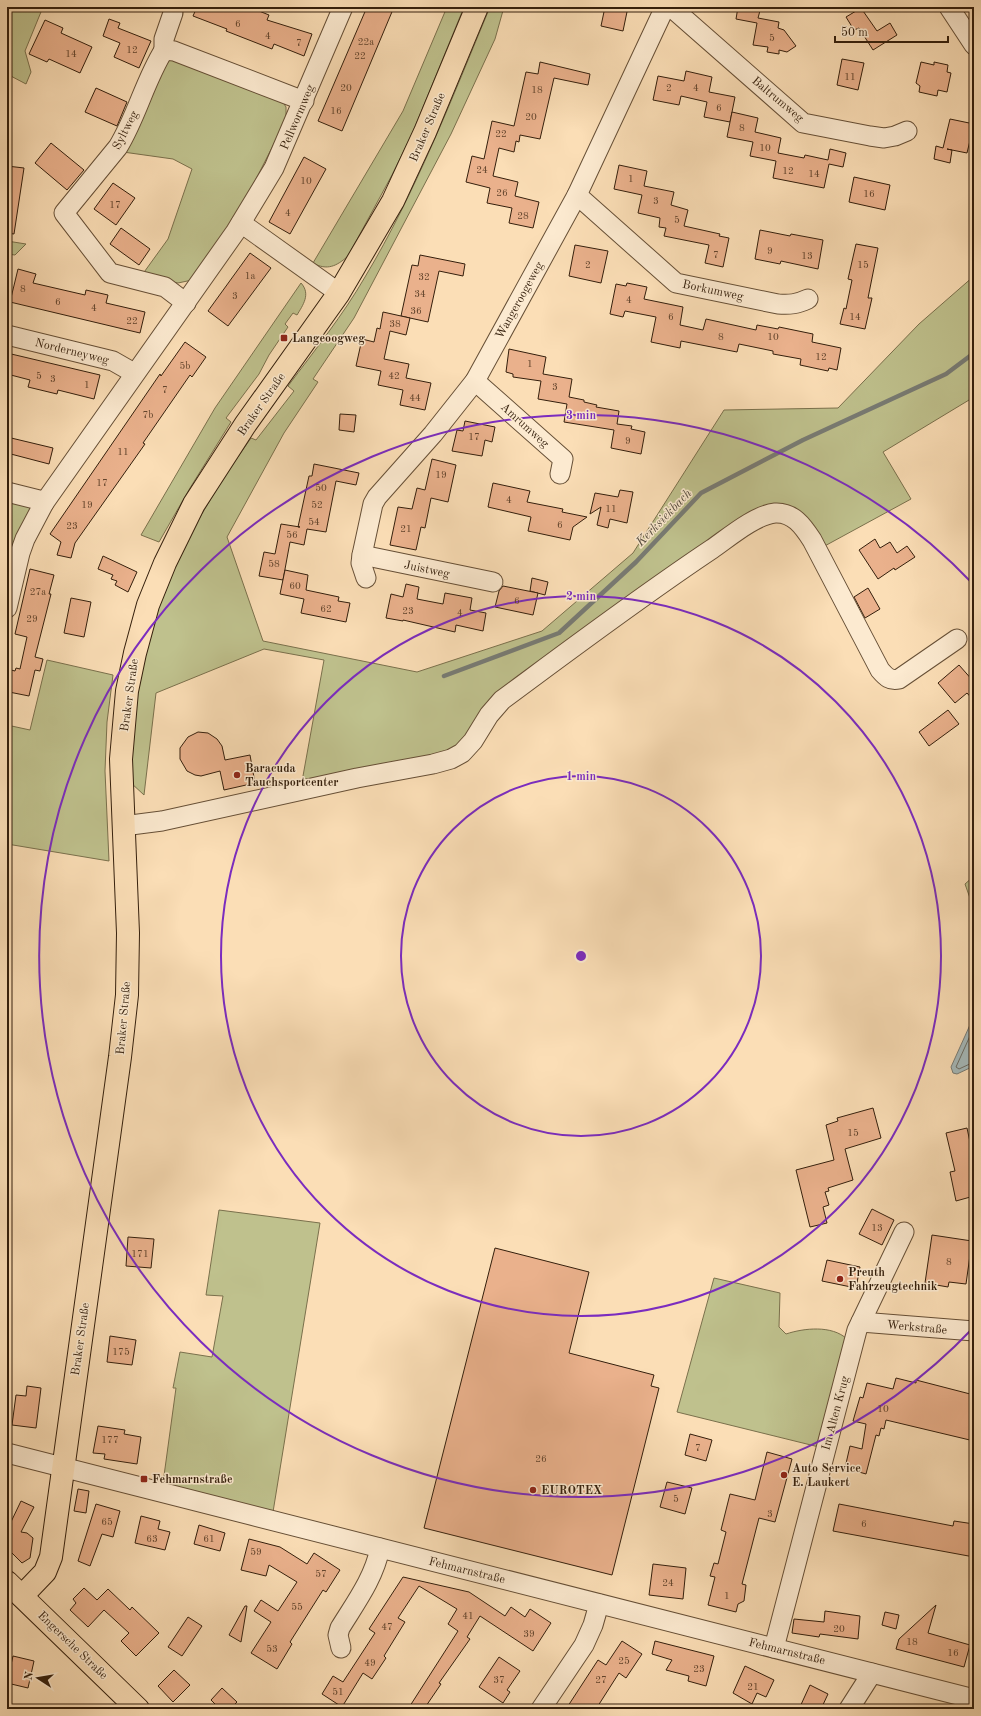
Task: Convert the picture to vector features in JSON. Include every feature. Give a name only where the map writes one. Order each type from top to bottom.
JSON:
[{"type":"main road","name":"Braker Straße","points":[[14,1589],[41,1578],[49,1566],[120,1057],[126,1001],[128,933],[121,759],[127,691],[135,653],[148,605],[165,563],[194,504],[245,425],[339,293],[383,219],[410,166],[476,7]]},
{"type":"main road","name":"Engersche Straße","points":[[14,1589],[138,1709]]},
{"type":"street","name":"Pellwormweg","points":[[241,223],[274,168],[343,7]]},
{"type":"street","name":"Wangeroogeweg","points":[[366,578],[361,563],[373,504],[377,497],[438,429],[475,381],[577,195],[642,59],[665,7]]},
{"type":"street","name":"Baltrumweg","points":[[671,7],[803,123],[884,138],[896,136],[907,131]]},
{"type":"street","points":[[949,7],[974,45]]},
{"type":"street","points":[[173,13],[164,39],[164,50],[174,51],[304,101]]},
{"type":"street","name":"Syltweg","points":[[164,50],[155,64],[126,135],[118,147],[64,213],[110,273],[165,287],[186,303]]},
{"type":"street","name":"Borkumweg","points":[[577,195],[676,283],[778,304],[798,304],[808,299]]},
{"type":"street","points":[[7,608],[20,553],[44,503],[241,223],[339,293]]},
{"type":"street","name":"Norderneyweg","points":[[7,335],[113,361],[134,373]]},
{"type":"street","name":"Amrumweg","points":[[475,381],[563,459],[560,474]]},
{"type":"street","points":[[7,492],[39,500],[44,503]]},
{"type":"street","points":[[123,826],[162,821],[357,778],[433,764],[450,759],[462,753],[473,741],[489,715],[502,700],[667,579],[763,516],[775,513],[792,517],[802,524],[812,540],[880,670],[885,676],[890,679],[899,679],[957,640]]},
{"type":"street","name":"Juistweg","points":[[362,555],[493,582]]},
{"type":"street","name":"Im Alten Krug","points":[[774,1648],[860,1322],[904,1232]]},
{"type":"street","name":"Werkstraße","points":[[860,1322],[974,1331]]},
{"type":"street","points":[[7,1453],[62,1468]]},
{"type":"street","name":"Fehmarnstraße","points":[[62,1468],[974,1699]]},
{"type":"street","points":[[341,1648],[338,1635],[340,1628],[371,1578],[377,1564],[380,1548]]},
{"type":"street","points":[[541,1709],[584,1645],[593,1625],[599,1604]]},
{"type":"street","points":[[849,1709],[872,1672]]},
{"type":"green space","points":[[7,7],[43,7],[25,51],[31,72],[26,84],[7,74]]},
{"type":"green space","points":[[447,7],[464,7],[412,134],[392,175],[348,256],[336,265],[327,267],[313,263],[403,111]]},
{"type":"green space","points":[[490,7],[504,7],[495,39],[451,134],[354,318],[313,379],[318,382],[284,433],[227,537],[263,641],[417,672],[542,631],[633,553],[724,410],[838,408],[919,324],[974,276],[974,397],[883,452],[911,499],[821,548],[773,511],[500,697],[460,748],[301,787],[324,660],[264,649],[156,693],[144,795],[130,782],[136,693],[160,598],[188,537],[224,477],[251,438],[256,440],[294,391],[288,386],[347,305],[383,245],[417,178]]},
{"type":"green space","points":[[174,58],[281,99],[286,107],[286,120],[255,181],[218,245],[192,280],[178,283],[142,275],[168,239],[192,169],[173,159],[123,152],[161,65]]},
{"type":"green space","points":[[7,241],[26,244],[15,255],[7,254]]},
{"type":"green space","points":[[301,283],[304,287],[306,295],[302,307],[297,315],[293,313],[285,324],[288,327],[269,355],[259,374],[226,418],[231,422],[190,488],[159,542],[141,535],[215,408]]},
{"type":"green space","points":[[7,497],[27,502],[31,512],[7,567]]},
{"type":"green space","points":[[47,660],[113,675],[107,722],[105,771],[109,861],[7,844],[7,725],[30,730]]},
{"type":"green space","points":[[974,876],[974,899],[971,901],[965,884]]},
{"type":"green space","points":[[219,1210],[320,1223],[273,1512],[163,1483],[176,1388],[173,1388],[180,1352],[212,1357],[223,1296],[206,1295]]},
{"type":"green space","points":[[714,1278],[780,1293],[779,1327],[786,1334],[801,1330],[818,1329],[834,1331],[847,1339],[819,1447],[677,1412]]},
{"type":"water","points":[[974,1016],[974,1066],[957,1074],[953,1073],[951,1067]]},
{"type":"building","points":[[197,7],[249,7],[269,15],[267,20],[312,34],[304,56],[274,44],[272,49],[193,16]]},
{"type":"building","points":[[367,7],[394,7],[342,131],[318,121]]},
{"type":"building","points":[[605,7],[628,7],[623,31],[601,26]]},
{"type":"building","points":[[738,7],[761,7],[758,18],[779,22],[778,28],[784,30],[796,46],[787,52],[779,50],[779,54],[767,52],[768,47],[753,45],[757,23],[736,19]]},
{"type":"building","points":[[861,8],[877,31],[890,23],[897,35],[873,50],[859,28],[854,30],[846,17]]},
{"type":"building","points":[[109,19],[120,23],[118,28],[151,41],[139,68],[114,57],[120,43],[103,36]]},
{"type":"building","points":[[45,20],[63,28],[61,33],[92,47],[80,73],[49,59],[47,62],[29,54]]},
{"type":"building","points":[[842,59],[864,63],[858,90],[837,85]]},
{"type":"building","points":[[540,62],[590,74],[588,85],[554,78],[540,139],[520,135],[519,142],[516,141],[514,152],[499,148],[493,176],[518,182],[515,196],[539,202],[533,228],[509,223],[512,208],[487,203],[490,188],[466,182],[472,156],[484,159],[492,121],[514,126],[526,72],[538,74]]},
{"type":"building","points":[[921,62],[934,65],[934,62],[948,65],[947,72],[951,73],[947,92],[938,90],[937,96],[919,92],[920,86],[916,83]]},
{"type":"building","points":[[686,71],[712,77],[709,92],[735,97],[730,122],[704,117],[707,102],[681,96],[679,105],[653,100],[658,76],[684,81]]},
{"type":"building","points":[[96,88],[127,102],[117,126],[85,112]]},
{"type":"building","points":[[732,112],[758,118],[755,132],[781,138],[778,153],[804,158],[805,155],[828,160],[830,149],[846,153],[843,167],[829,164],[824,188],[773,178],[776,161],[750,156],[753,142],[727,137]]},
{"type":"building","points":[[950,119],[974,124],[967,153],[952,150],[950,163],[934,159],[936,146],[943,148]]},
{"type":"building","points":[[51,143],[84,170],[67,190],[35,163]]},
{"type":"building","points":[[304,157],[326,169],[290,234],[269,222]]},
{"type":"building","points":[[619,165],[647,171],[644,186],[674,192],[671,205],[688,210],[684,226],[720,234],[719,236],[729,238],[723,267],[705,263],[709,245],[664,236],[666,228],[659,227],[660,218],[638,213],[642,195],[614,189]]},
{"type":"building","points":[[7,166],[24,168],[14,234],[7,233]]},
{"type":"building","points":[[854,177],[890,185],[885,210],[849,202]]},
{"type":"building","points":[[113,183],[135,198],[116,225],[94,209]]},
{"type":"building","points":[[121,228],[150,249],[139,265],[110,244]]},
{"type":"building","points":[[760,230],[790,236],[791,234],[823,240],[818,269],[781,261],[780,264],[755,259]]},
{"type":"building","points":[[856,244],[878,248],[868,298],[872,298],[865,329],[840,324],[844,308],[846,309],[852,280],[848,279]]},
{"type":"building","points":[[575,245],[608,251],[601,283],[569,276]]},
{"type":"building","points":[[250,253],[271,268],[228,326],[208,311]]},
{"type":"building","points":[[420,255],[465,264],[463,276],[439,271],[428,322],[401,316],[412,265],[418,266]]},
{"type":"building","points":[[18,269],[36,274],[33,283],[85,295],[86,290],[108,295],[106,303],[145,312],[140,333],[10,302]]},
{"type":"building","points":[[627,283],[647,287],[644,299],[683,307],[680,325],[703,330],[706,319],[756,330],[757,325],[778,329],[779,327],[813,334],[812,342],[841,348],[837,370],[829,368],[828,371],[800,365],[801,359],[773,354],[773,351],[739,344],[737,352],[681,341],[680,348],[651,342],[656,317],[625,311],[623,317],[610,314],[616,284],[626,286]]},
{"type":"building","points":[[383,312],[410,318],[406,335],[390,331],[384,359],[409,364],[406,378],[431,383],[425,410],[400,405],[403,390],[378,385],[381,371],[356,366],[362,339],[374,342],[377,328],[380,329]]},
{"type":"building","points":[[185,342],[206,357],[192,377],[190,375],[143,443],[145,444],[75,543],[71,558],[57,555],[61,542],[50,534],[160,374],[161,376]]},
{"type":"building","points":[[509,349],[546,357],[543,374],[572,379],[569,397],[584,400],[584,402],[597,405],[596,407],[619,411],[617,424],[632,426],[631,429],[645,432],[641,454],[611,448],[614,430],[564,422],[567,404],[538,399],[541,381],[513,377],[513,374],[506,372]]},
{"type":"building","points":[[7,353],[100,375],[94,399],[58,390],[57,394],[28,387],[30,380],[7,374]]},
{"type":"building","points":[[340,414],[356,415],[354,432],[339,430]]},
{"type":"building","points":[[465,421],[495,427],[492,442],[485,440],[482,456],[452,451],[457,430],[463,431]]},
{"type":"building","points":[[7,437],[53,448],[49,464],[7,453]]},
{"type":"building","points":[[432,459],[456,465],[448,502],[431,498],[425,528],[421,527],[416,550],[390,545],[398,507],[412,509],[417,488],[425,490]]},
{"type":"building","points":[[314,464],[359,473],[356,485],[336,481],[326,532],[307,529],[304,545],[290,542],[283,580],[259,576],[264,552],[275,554],[281,524],[298,527],[309,476],[312,476]]},
{"type":"building","points":[[493,483],[530,491],[527,502],[563,509],[562,512],[587,517],[573,527],[570,540],[528,531],[531,517],[488,507]]},
{"type":"building","points":[[620,490],[633,492],[627,523],[610,519],[608,528],[597,525],[601,507],[590,514],[595,493],[618,497]]},
{"type":"building","points":[[875,539],[880,548],[890,542],[897,553],[907,546],[915,557],[895,570],[894,568],[878,579],[859,550]]},
{"type":"building","points":[[103,556],[137,572],[128,592],[115,585],[117,581],[111,579],[113,575],[98,569]]},
{"type":"building","points":[[30,569],[54,575],[49,594],[51,594],[35,657],[43,659],[40,671],[35,670],[29,696],[9,692],[10,688],[7,687],[7,669],[15,671],[16,668],[20,669],[27,637],[15,634]]},
{"type":"building","points":[[285,570],[308,575],[306,590],[339,597],[338,601],[350,603],[346,622],[301,613],[304,599],[280,594]]},
{"type":"building","points":[[532,578],[548,582],[545,595],[530,591]]},
{"type":"building","points":[[406,584],[419,587],[417,599],[443,604],[445,593],[472,598],[470,610],[486,613],[483,631],[456,625],[455,632],[403,620],[386,618],[391,594],[403,597]]},
{"type":"building","points":[[503,586],[538,593],[533,615],[495,607],[499,591]]},
{"type":"building","points":[[868,588],[880,609],[865,618],[854,597]]},
{"type":"building","points":[[71,598],[91,602],[84,637],[64,633]]},
{"type":"building","points":[[959,665],[974,682],[974,701],[967,693],[955,703],[938,683]]},
{"type":"building","points":[[948,710],[959,724],[929,746],[919,732]]},
{"type":"building","points":[[198,732],[208,733],[217,739],[222,746],[225,760],[250,755],[255,783],[224,790],[220,771],[201,776],[187,771],[180,759],[180,748],[188,737]]},
{"type":"building","points":[[873,1108],[881,1138],[845,1149],[853,1180],[828,1188],[829,1191],[825,1192],[829,1205],[823,1207],[827,1223],[810,1227],[796,1170],[834,1160],[826,1125],[838,1121],[837,1118]]},
{"type":"building","points":[[967,1128],[974,1161],[974,1196],[956,1201],[950,1172],[955,1171],[946,1133]]},
{"type":"building","points":[[872,1209],[894,1220],[882,1245],[859,1234]]},
{"type":"building","points":[[932,1235],[972,1241],[966,1284],[949,1282],[948,1287],[925,1283]]},
{"type":"building","points":[[128,1237],[154,1239],[151,1268],[126,1266]]},
{"type":"building","points":[[495,1248],[589,1272],[569,1353],[654,1375],[651,1386],[659,1388],[612,1575],[424,1528]]},
{"type":"building","points":[[827,1260],[860,1267],[856,1288],[822,1281]]},
{"type":"building","points":[[110,1336],[136,1340],[132,1365],[107,1362]]},
{"type":"building","points":[[896,1378],[916,1383],[916,1380],[974,1395],[974,1441],[886,1420],[884,1429],[881,1428],[879,1436],[876,1435],[866,1474],[845,1468],[850,1446],[862,1449],[866,1424],[853,1421],[860,1397],[863,1398],[867,1383],[893,1389]]},
{"type":"building","points":[[27,1386],[41,1388],[36,1428],[12,1425],[16,1395],[26,1396]]},
{"type":"building","points":[[98,1426],[125,1430],[124,1434],[141,1437],[137,1464],[104,1459],[105,1454],[93,1453]]},
{"type":"building","points":[[690,1434],[712,1440],[706,1461],[685,1455]]},
{"type":"building","points":[[767,1452],[792,1459],[775,1522],[759,1518],[742,1584],[746,1585],[744,1601],[738,1604],[736,1612],[708,1605],[715,1577],[710,1576],[714,1563],[718,1564],[726,1532],[721,1530],[730,1494],[755,1500]]},
{"type":"building","points":[[667,1482],[692,1488],[685,1514],[660,1507]]},
{"type":"building","points":[[78,1489],[89,1491],[86,1513],[74,1511]]},
{"type":"building","points":[[21,1501],[34,1507],[21,1532],[27,1533],[33,1538],[30,1558],[22,1563],[11,1552],[7,1559],[7,1542],[10,1524]]},
{"type":"building","points":[[96,1504],[120,1511],[113,1537],[102,1534],[90,1566],[78,1561]]},
{"type":"building","points":[[839,1504],[953,1526],[954,1521],[974,1524],[974,1557],[833,1531]]},
{"type":"building","points":[[141,1516],[160,1521],[158,1529],[170,1532],[165,1550],[135,1543]]},
{"type":"building","points":[[199,1525],[225,1533],[220,1551],[194,1544]]},
{"type":"building","points":[[249,1539],[280,1547],[307,1564],[314,1553],[340,1570],[326,1592],[323,1590],[290,1642],[292,1644],[277,1669],[251,1653],[271,1622],[254,1611],[261,1600],[278,1611],[297,1582],[269,1565],[266,1576],[241,1570]]},
{"type":"building","points":[[653,1564],[686,1568],[683,1599],[649,1595]]},
{"type":"building","points":[[403,1577],[469,1592],[505,1616],[511,1607],[525,1617],[530,1609],[551,1623],[533,1651],[480,1616],[467,1637],[470,1639],[439,1683],[441,1684],[424,1709],[408,1709],[458,1631],[448,1624],[457,1609],[419,1586],[398,1618],[405,1622],[384,1656],[386,1658],[372,1679],[363,1673],[342,1707],[322,1694],[333,1676],[343,1682],[375,1633],[369,1629]]},
{"type":"building","points":[[84,1588],[97,1600],[108,1589],[130,1610],[132,1607],[159,1633],[136,1656],[121,1641],[129,1633],[104,1610],[88,1627],[70,1610],[76,1603],[73,1599]]},
{"type":"building","points":[[936,1605],[928,1633],[970,1645],[964,1667],[896,1649],[899,1639]]},
{"type":"building","points":[[245,1606],[247,1606],[241,1642],[229,1635]]},
{"type":"building","points":[[825,1611],[860,1616],[858,1639],[820,1634],[819,1637],[792,1633],[794,1619],[824,1622]]},
{"type":"building","points":[[885,1612],[899,1615],[896,1629],[882,1625]]},
{"type":"building","points":[[188,1617],[202,1626],[182,1656],[168,1647]]},
{"type":"building","points":[[622,1641],[642,1654],[626,1678],[619,1673],[596,1709],[566,1709],[598,1660],[606,1665]]},
{"type":"building","points":[[655,1641],[714,1656],[706,1686],[688,1681],[689,1676],[666,1670],[672,1660],[652,1654]]},
{"type":"building","points":[[13,1656],[34,1661],[28,1688],[7,1683],[7,1669],[10,1669]]},
{"type":"building","points":[[499,1657],[520,1671],[507,1690],[510,1692],[503,1703],[479,1687]]},
{"type":"building","points":[[745,1666],[774,1680],[766,1697],[757,1693],[752,1704],[733,1693]]},
{"type":"building","points":[[174,1670],[190,1685],[173,1702],[158,1686]]},
{"type":"building","points":[[810,1685],[828,1694],[821,1709],[799,1709]]},
{"type":"building","points":[[222,1688],[237,1702],[230,1709],[216,1709],[217,1706],[211,1700]]},
{"type":"waterway","name":"Kerksiekbach","points":[[444,676],[559,633],[636,562],[701,493],[803,440],[946,374],[974,353]]},
{"type":"place","name":"Langeoogweg","points":[[284,338]]},
{"type":"place","name":"Baracuda Tauchsportcenter","points":[[237,775]]},
{"type":"place","name":"Preuth Fahrzeugtechnik","points":[[840,1279]]},
{"type":"place","name":"Auto Service E. Laukert","points":[[784,1475]]},
{"type":"place","name":"Fehmarnstraße","points":[[144,1479]]},
{"type":"place","name":"EUROTEX","points":[[533,1490]]}]
